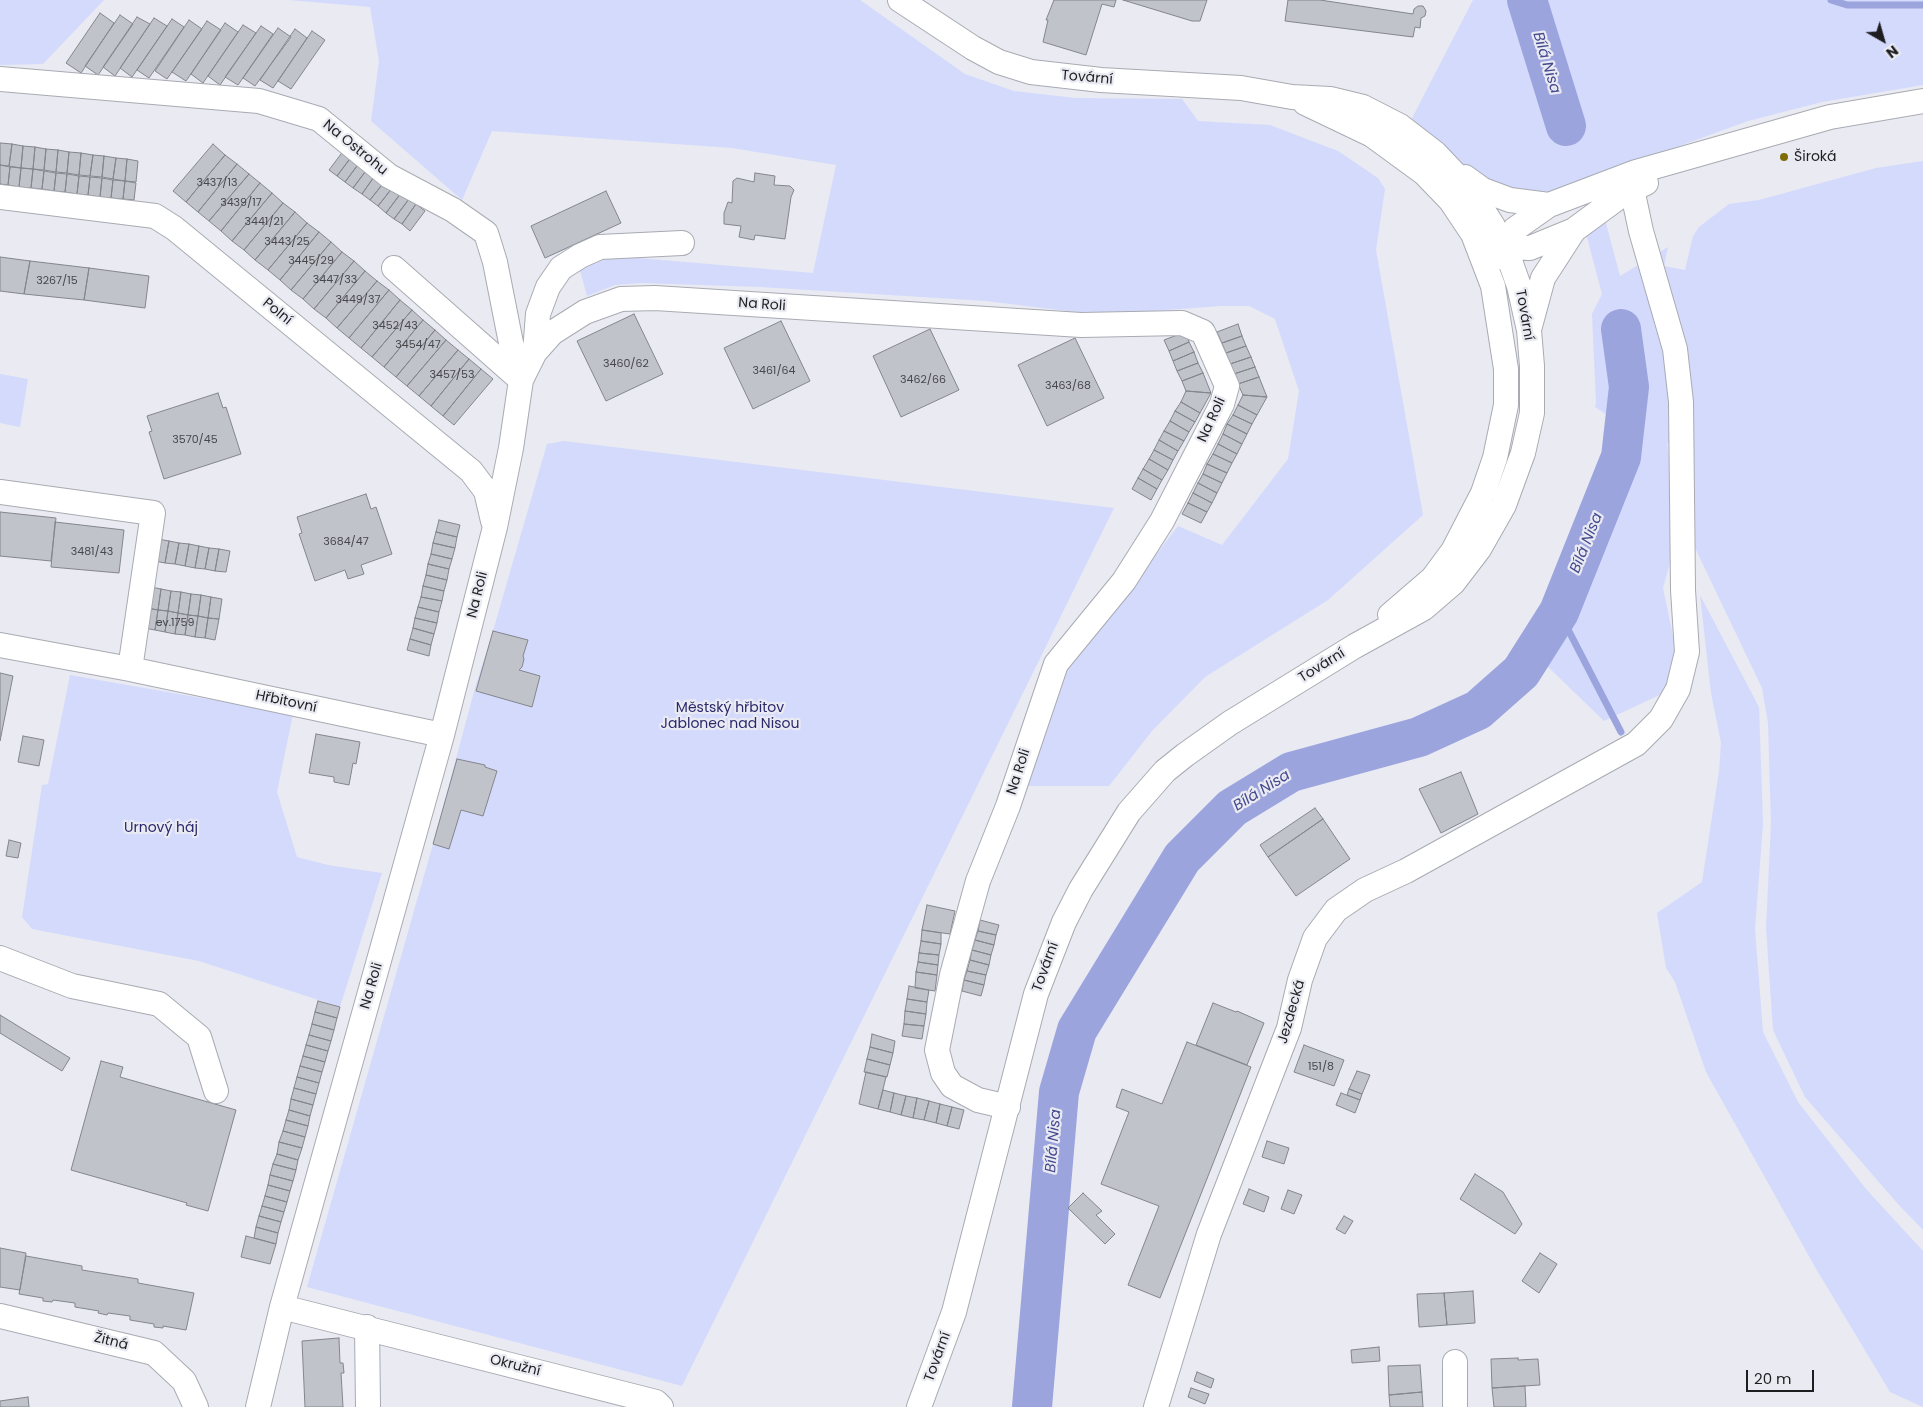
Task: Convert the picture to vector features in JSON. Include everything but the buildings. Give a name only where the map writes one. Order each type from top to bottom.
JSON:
[{"type":"street","name":"Tovární","points":[[900,0],[999,62],[1030,72],[1101,80],[1240,88],[1292,97],[1330,99],[1363,107],[1400,126],[1435,153],[1470,190],[1493,226],[1504,247],[1519,286],[1528,330],[1532,366],[1532,413],[1523,453],[1504,506],[1479,549],[1454,583],[1424,608],[1355,646],[1230,723],[1185,754],[1148,788],[1129,812],[1081,889],[1060,931],[1036,994],[954,1312],[919,1407]]},
{"type":"street","name":"Na Ostrohu","points":[[0,79],[259,101],[319,119],[389,176],[453,210],[486,233],[495,262],[511,343],[521,380]]},
{"type":"street","name":"Tovární","points":[[1292,97],[1372,135],[1424,174],[1451,201],[1473,234],[1493,286],[1506,369],[1506,405],[1495,458],[1483,493],[1453,551],[1433,578],[1355,646]]},
{"type":"street","points":[[1493,286],[1493,266],[1515,229],[1549,205],[1636,172],[1830,117],[1923,101]]},
{"type":"street","points":[[1435,153],[1483,190],[1510,200],[1549,205]]},
{"type":"street","points":[[1473,234],[1504,247],[1530,248],[1574,230],[1632,189],[1700,155]]},
{"type":"street","name":"Jezdecká","points":[[1156,1407],[1209,1234],[1289,1028],[1300,980],[1315,938],[1336,910],[1366,890],[1406,871],[1636,744],[1661,719],[1678,689],[1687,652],[1683,590],[1681,402],[1675,348],[1641,232],[1632,189]]},
{"type":"street","name":"Polní","points":[[0,197],[155,216],[174,228],[471,471],[486,491],[495,527]]},
{"type":"street","points":[[1528,330],[1543,278],[1574,230]]},
{"type":"street","points":[[535,352],[538,314],[548,287],[561,268],[580,256],[600,247],[682,243]]},
{"type":"street","points":[[394,268],[521,380]]},
{"type":"street","name":"Na Roli","points":[[258,1407],[282,1307],[442,735],[495,527],[511,448],[521,380],[535,352],[552,333],[585,312],[621,299],[655,298],[1081,325],[1182,323],[1203,332],[1227,386],[1222,404],[1162,521],[1124,581],[1056,664],[1008,806],[978,881],[952,975],[937,1050],[943,1073],[952,1086],[978,1100],[1008,1107]]},
{"type":"street","points":[[0,492],[152,513],[130,668]]},
{"type":"street","name":"Hřbitovní","points":[[0,646],[130,668],[442,735]]},
{"type":"street","points":[[0,958],[72,986],[160,1004],[199,1037],[216,1091]]},
{"type":"street","name":"Okružní","points":[[282,1307],[659,1404]]},
{"type":"street","name":"Žitná","points":[[0,1316],[154,1353],[184,1381],[196,1407]]},
{"type":"street","points":[[367,1328],[368,1407]]},
{"type":"street","points":[[1454,1362],[1455,1407]]},
{"type":"green space","points":[[0,0],[104,0],[43,64],[0,65]]},
{"type":"green space","points":[[289,0],[860,0],[965,74],[1014,91],[1075,98],[1182,99],[1198,121],[1270,125],[1338,151],[1378,178],[1385,189],[1376,250],[1423,515],[1328,600],[1205,677],[1152,731],[1109,786],[1028,786],[1068,669],[1178,526],[1222,545],[1288,459],[1299,391],[1275,319],[1249,306],[1221,306],[1100,315],[986,301],[760,287],[642,283],[615,285],[587,296],[579,267],[604,255],[813,273],[836,165],[732,148],[492,131],[462,200],[371,121],[379,61],[370,7]]},
{"type":"green space","points":[[1473,0],[1923,0],[1923,85],[1822,102],[1748,121],[1556,191],[1536,194],[1517,191],[1481,178],[1410,122]]},
{"type":"green space","points":[[1923,161],[1923,1230],[1805,1097],[1773,1030],[1766,928],[1771,823],[1768,723],[1762,688],[1686,529],[1678,452],[1667,443],[1679,530],[1663,588],[1683,684],[1604,721],[1544,663],[1578,602],[1586,571],[1600,544],[1604,527],[1635,444],[1630,430],[1595,407],[1592,314],[1602,294],[1583,222],[1603,212],[1620,276],[1668,247],[1664,266],[1685,270],[1693,236],[1699,227],[1729,204],[1759,200],[1876,168]]},
{"type":"green space","points":[[0,374],[28,379],[20,427],[0,423]]},
{"type":"green space","name":"Městský hřbitov Jablonec nad Nisou","points":[[564,441],[1114,508],[682,1386],[307,1287],[433,844],[475,688],[547,444]]},
{"type":"green space","points":[[1700,595],[1759,707],[1763,824],[1755,929],[1763,1032],[1798,1102],[1866,1189],[1923,1251],[1923,1407],[1890,1392],[1815,1267],[1706,1072],[1675,982],[1666,968],[1657,913],[1702,882],[1719,771],[1721,743],[1711,693]]},
{"type":"green space","name":"Urnový háj","points":[[70,675],[293,714],[277,792],[297,857],[328,865],[382,873],[340,1007],[199,961],[32,929],[22,917],[42,785],[48,784]]},
{"type":"waterway","name":"Bílá Nisa","points":[[1527,0],[1566,126]]},
{"type":"waterway","points":[[1831,0],[1847,5],[1923,5]]},
{"type":"waterway","name":"Bílá Nisa","points":[[1032,1407],[1059,1092],[1077,1030],[1182,858],[1232,808],[1291,772],[1419,737],[1478,710],[1521,672],[1559,612],[1621,457],[1629,387],[1621,329]]},
{"type":"waterway","points":[[1559,612],[1621,732]]},
{"type":"place","name":"Široká","points":[[1784,157]]}]
